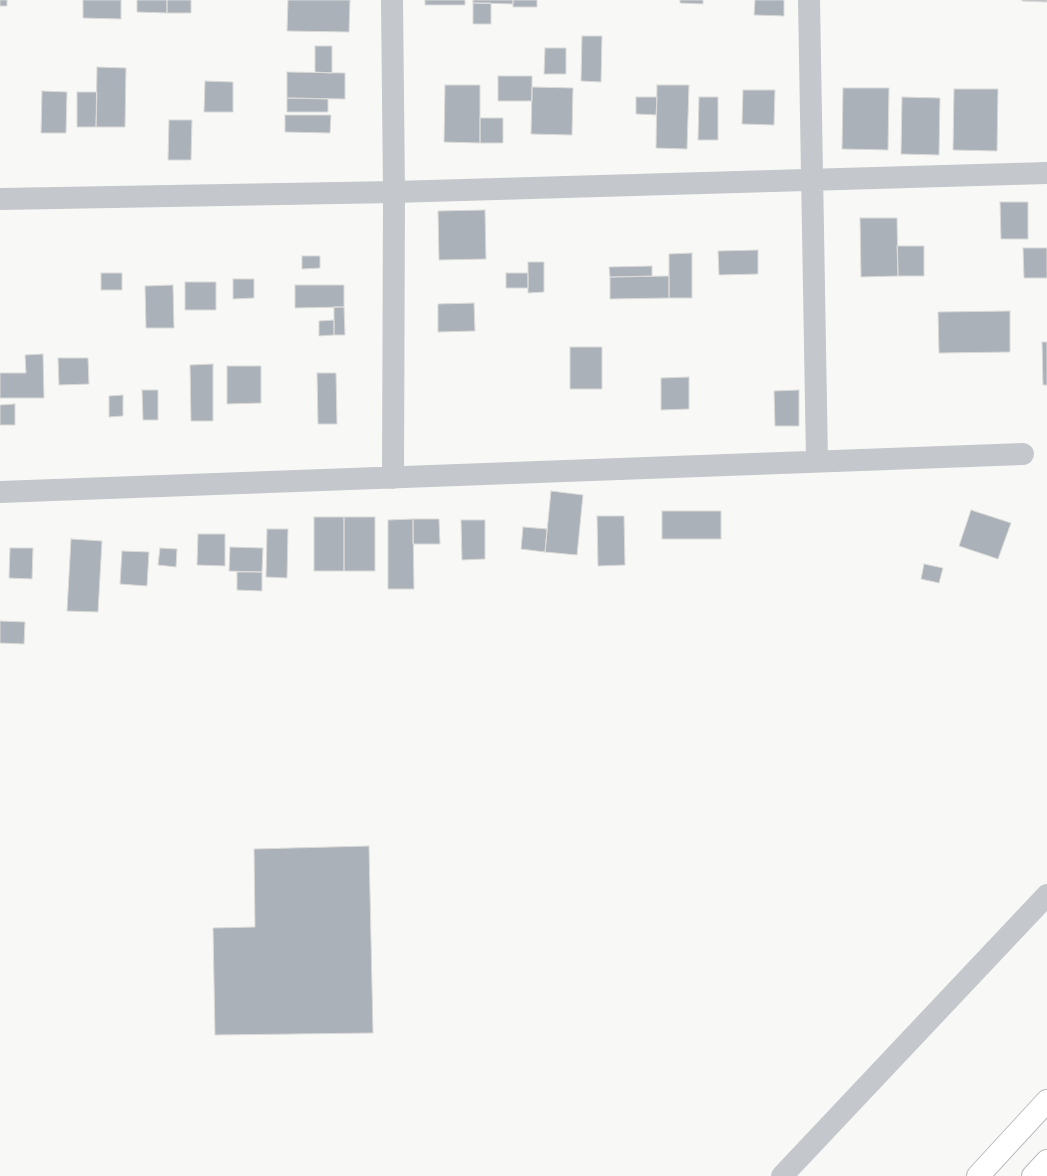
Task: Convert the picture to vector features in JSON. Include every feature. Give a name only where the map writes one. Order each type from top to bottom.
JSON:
[{"type":"highway","points":[[978,1176],[1047,1101]]},
{"type":"highway","points":[[1033,1176],[1047,1161]]},
{"type":"street","points":[[392,0],[394,192],[393,478]]},
{"type":"street","points":[[808,0],[817,461]]},
{"type":"street","points":[[0,200],[394,192],[1047,173]]},
{"type":"street","points":[[0,492],[1023,454]]},
{"type":"street","points":[[782,1176],[1047,895]]},
{"type":"building","points":[[0,0],[7,0],[7,6],[0,6]]},
{"type":"building","points":[[83,0],[121,0],[121,19],[83,18]]},
{"type":"building","points":[[137,0],[167,0],[167,13],[137,12]]},
{"type":"building","points":[[167,0],[191,0],[191,13],[167,13]]},
{"type":"building","points":[[288,0],[350,0],[349,32],[287,31]]},
{"type":"building","points":[[425,0],[465,0],[465,5],[425,5]]},
{"type":"building","points":[[473,0],[513,0],[513,4],[473,3]]},
{"type":"building","points":[[513,0],[537,0],[537,7],[513,7]]},
{"type":"building","points":[[680,0],[703,0],[703,4],[680,3]]},
{"type":"building","points":[[755,0],[784,0],[784,16],[754,15]]},
{"type":"building","points":[[1047,0],[1047,2],[1022,1]]},
{"type":"building","points":[[473,3],[491,3],[491,24],[473,24]]},
{"type":"building","points":[[582,36],[602,36],[601,82],[581,81]]},
{"type":"building","points":[[315,46],[332,46],[332,73],[315,72]]},
{"type":"building","points":[[545,48],[566,48],[566,74],[544,74]]},
{"type":"building","points":[[97,67],[126,68],[125,127],[96,127]]},
{"type":"building","points":[[287,72],[345,73],[345,99],[287,98]]},
{"type":"building","points":[[498,76],[532,76],[532,101],[498,101]]},
{"type":"building","points":[[205,81],[233,82],[233,112],[204,112]]},
{"type":"building","points":[[445,85],[480,85],[480,143],[444,142]]},
{"type":"building","points":[[657,85],[689,85],[687,149],[656,148]]},
{"type":"building","points":[[532,87],[573,88],[572,135],[531,134]]},
{"type":"building","points":[[843,88],[889,88],[888,150],[842,149]]},
{"type":"building","points":[[954,89],[998,89],[997,151],[953,150]]},
{"type":"building","points":[[743,90],[775,90],[774,125],[742,124]]},
{"type":"building","points":[[42,91],[67,92],[66,133],[41,133]]},
{"type":"building","points":[[77,92],[97,92],[96,127],[77,127]]},
{"type":"building","points":[[636,97],[657,97],[656,115],[636,114]]},
{"type":"building","points":[[699,97],[718,97],[718,140],[698,140]]},
{"type":"building","points":[[902,97],[940,98],[939,155],[901,154]]},
{"type":"building","points":[[287,98],[328,99],[328,112],[287,112]]},
{"type":"building","points":[[285,115],[331,115],[330,133],[285,132]]},
{"type":"building","points":[[480,118],[503,118],[503,143],[480,143]]},
{"type":"building","points":[[169,120],[192,120],[191,160],[168,160]]},
{"type":"building","points":[[1000,202],[1028,202],[1028,239],[1001,239]]},
{"type":"building","points":[[485,210],[486,259],[439,260],[438,211]]},
{"type":"building","points":[[860,218],[897,218],[898,276],[861,277]]},
{"type":"building","points":[[897,246],[924,246],[924,276],[898,276]]},
{"type":"building","points":[[1023,248],[1047,248],[1047,278],[1024,278]]},
{"type":"building","points":[[758,250],[758,274],[719,275],[718,251]]},
{"type":"building","points":[[692,253],[692,298],[669,298],[669,254]]},
{"type":"building","points":[[302,256],[320,256],[320,268],[302,269]]},
{"type":"building","points":[[528,262],[544,262],[544,292],[528,293]]},
{"type":"building","points":[[652,266],[652,276],[610,277],[609,267]]},
{"type":"building","points":[[101,273],[122,273],[122,290],[101,290]]},
{"type":"building","points":[[506,273],[528,273],[528,288],[506,288]]},
{"type":"building","points":[[669,276],[669,298],[610,299],[610,277]]},
{"type":"building","points":[[233,279],[254,279],[254,298],[233,299]]},
{"type":"building","points":[[185,282],[216,282],[216,310],[185,310]]},
{"type":"building","points":[[173,285],[174,328],[146,328],[145,286]]},
{"type":"building","points":[[295,285],[344,285],[344,307],[295,308]]},
{"type":"building","points":[[474,303],[475,331],[438,332],[438,304]]},
{"type":"building","points":[[334,307],[344,307],[345,335],[334,335]]},
{"type":"building","points":[[1010,311],[1010,352],[939,353],[938,312]]},
{"type":"building","points":[[334,320],[334,335],[319,336],[319,321]]},
{"type":"building","points":[[1042,342],[1047,342],[1047,385],[1043,385]]},
{"type":"building","points":[[570,347],[602,347],[602,389],[570,389]]},
{"type":"building","points":[[43,354],[44,398],[0,398],[0,373],[26,373],[25,355]]},
{"type":"building","points":[[58,358],[88,358],[89,384],[59,385]]},
{"type":"building","points":[[213,364],[213,421],[191,421],[190,365]]},
{"type":"building","points":[[227,366],[261,366],[261,403],[227,404]]},
{"type":"building","points":[[317,373],[336,373],[337,424],[318,424]]},
{"type":"building","points":[[689,377],[689,409],[661,410],[661,378]]},
{"type":"building","points":[[142,390],[158,390],[158,420],[143,420]]},
{"type":"building","points":[[799,390],[799,426],[775,426],[774,391]]},
{"type":"building","points":[[123,395],[123,416],[109,417],[109,396]]},
{"type":"building","points":[[15,404],[15,425],[0,425],[0,405]]},
{"type":"building","points":[[551,491],[583,495],[577,555],[545,552]]},
{"type":"building","points":[[971,510],[1011,523],[998,559],[959,546]]},
{"type":"building","points":[[662,511],[721,511],[721,539],[662,539]]},
{"type":"building","points":[[597,516],[624,516],[625,565],[598,566]]},
{"type":"building","points":[[314,517],[344,517],[344,571],[314,571]]},
{"type":"building","points":[[344,517],[375,517],[375,571],[344,571]]},
{"type":"building","points":[[413,519],[439,519],[440,544],[413,544]]},
{"type":"building","points":[[413,519],[414,589],[388,589],[388,520]]},
{"type":"building","points":[[461,520],[485,520],[485,559],[462,560]]},
{"type":"building","points":[[523,527],[547,529],[545,552],[521,549]]},
{"type":"building","points":[[267,529],[288,529],[287,578],[266,577]]},
{"type":"building","points":[[198,534],[225,534],[225,566],[197,565]]},
{"type":"building","points":[[71,539],[102,541],[98,612],[67,611]]},
{"type":"building","points":[[230,547],[263,548],[262,572],[229,571]]},
{"type":"building","points":[[10,548],[33,548],[32,579],[9,578]]},
{"type":"building","points":[[160,548],[177,549],[176,567],[158,565]]},
{"type":"building","points":[[122,551],[149,552],[147,586],[120,584]]},
{"type":"building","points":[[924,564],[943,568],[939,583],[921,579]]},
{"type":"building","points":[[237,572],[262,572],[262,591],[237,590]]},
{"type":"building","points":[[0,621],[25,622],[24,644],[0,643]]},
{"type":"building","points":[[369,846],[373,1033],[215,1035],[213,928],[255,927],[254,849]]}]
